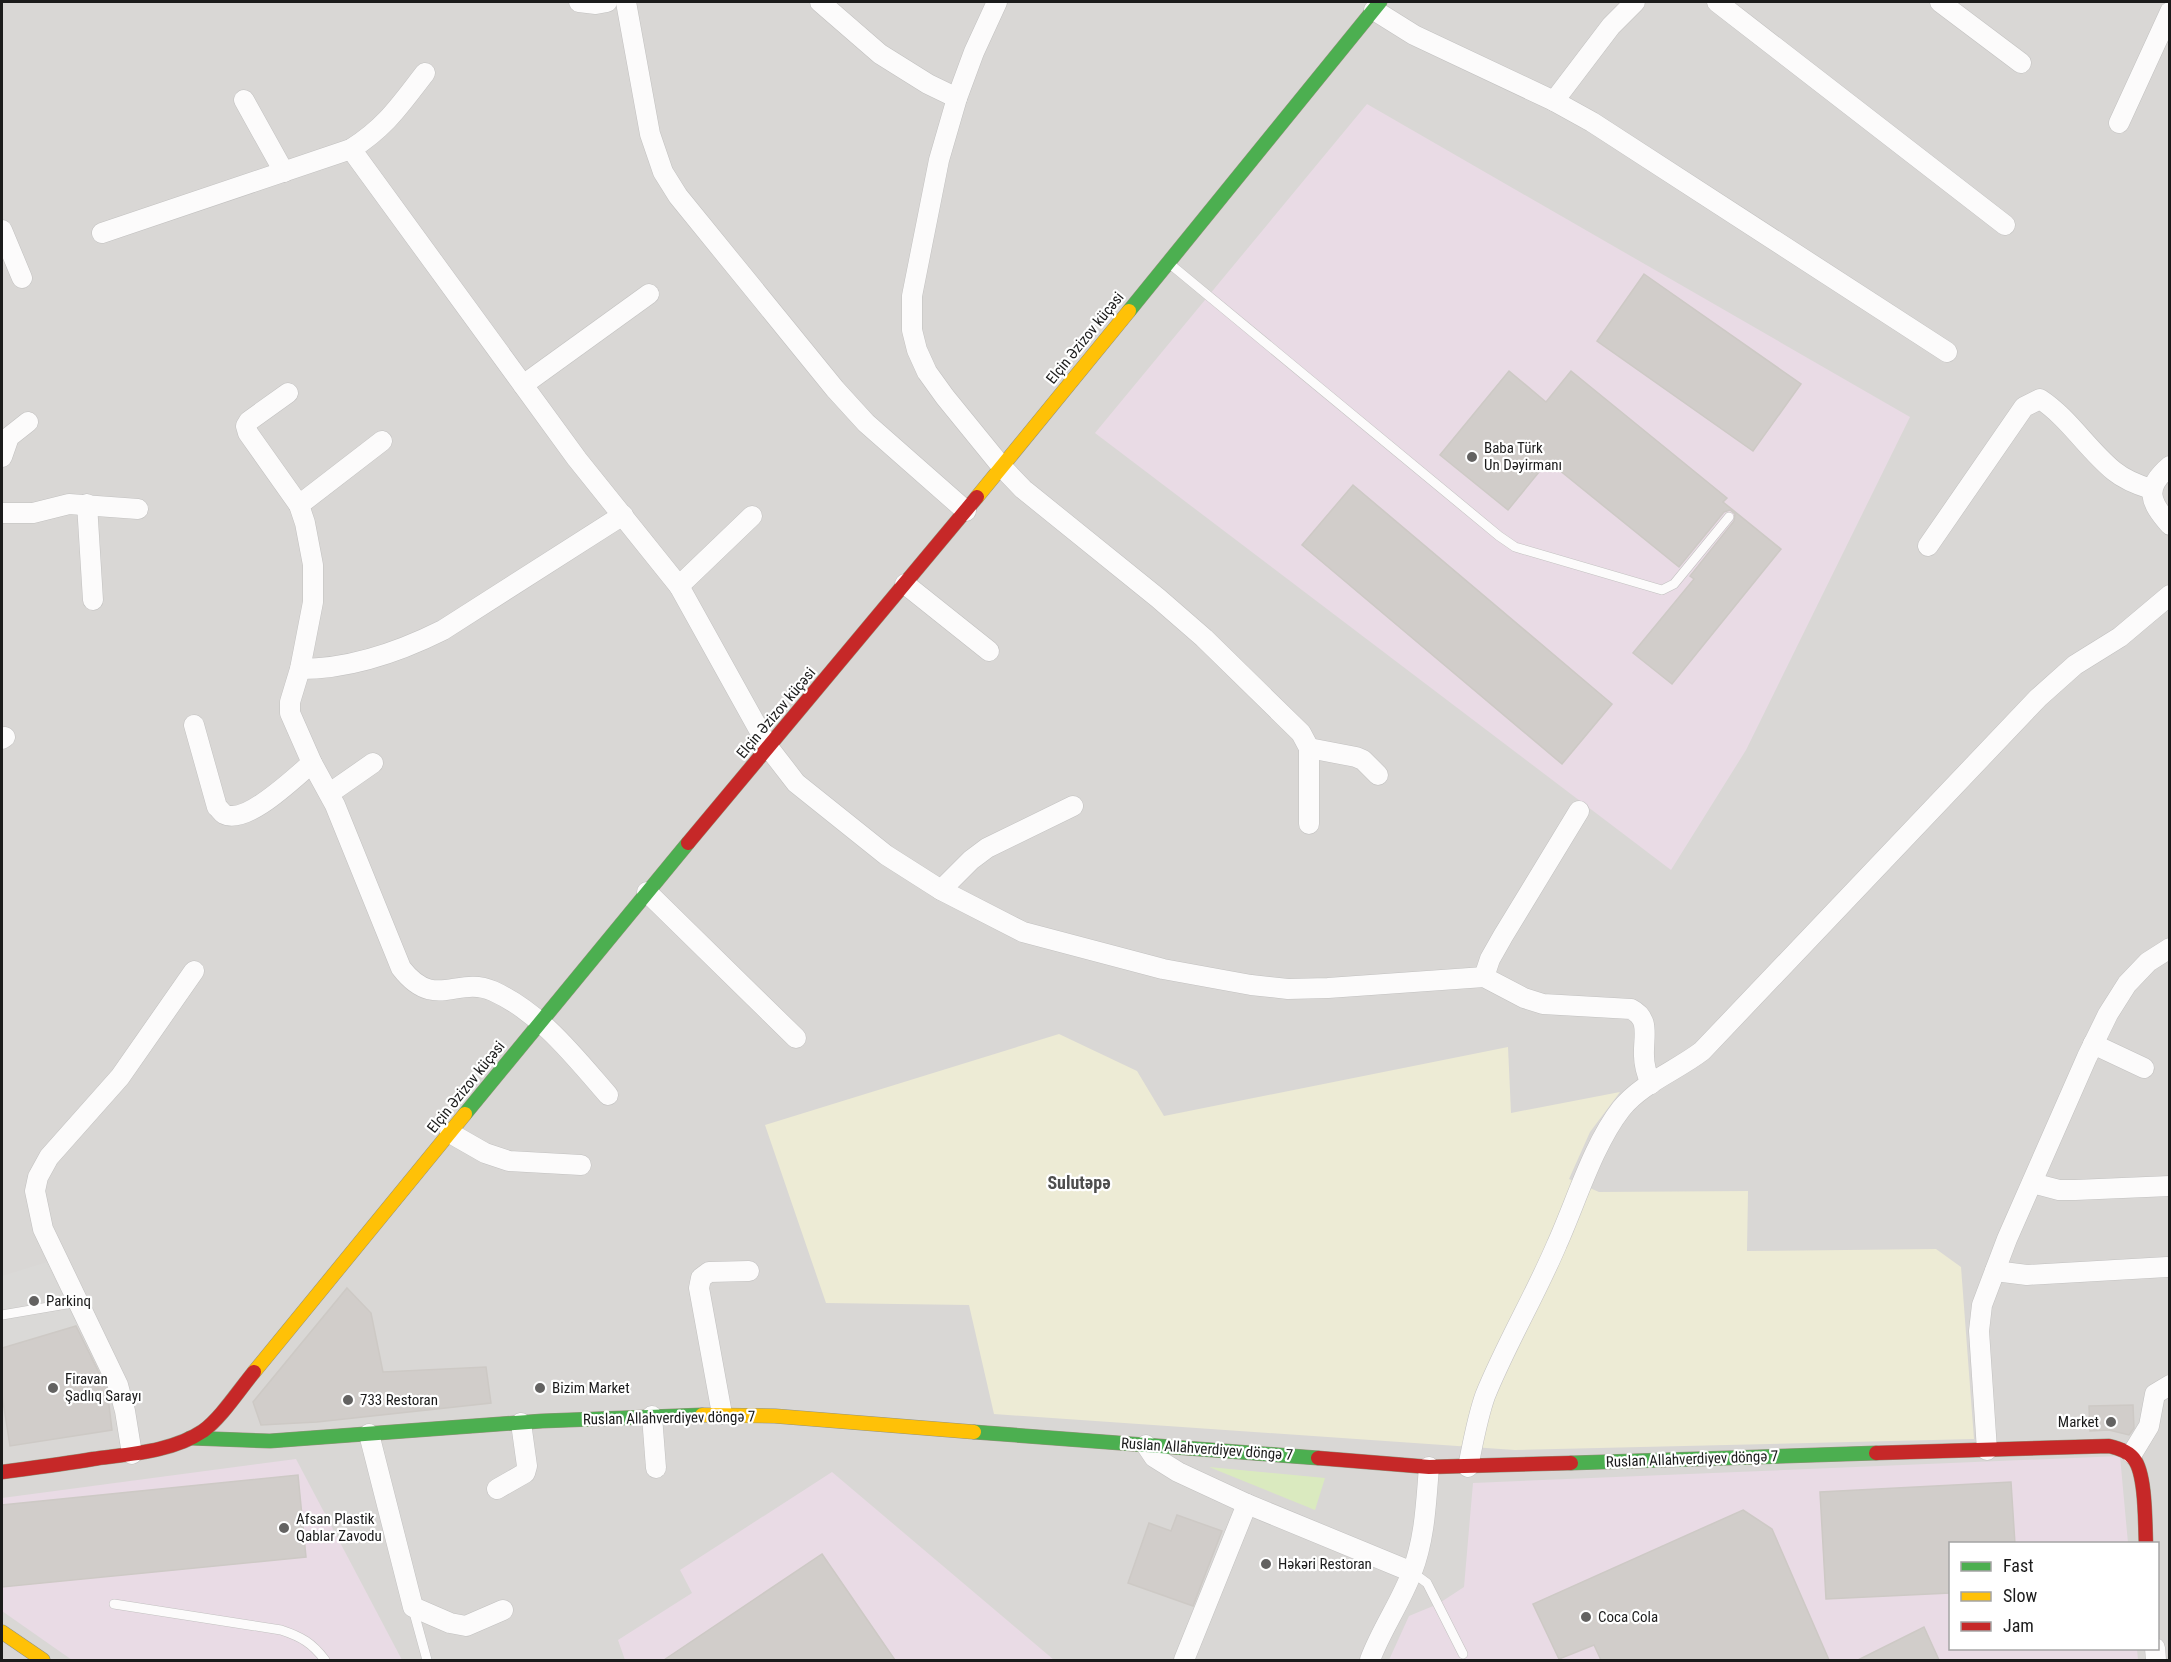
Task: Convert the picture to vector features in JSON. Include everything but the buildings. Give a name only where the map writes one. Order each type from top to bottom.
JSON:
[{"type":"street","points":[[579,2],[596,4],[607,2]]},
{"type":"street","points":[[626,2],[650,134],[663,172],[678,196],[835,389],[866,423],[966,511]]},
{"type":"street","points":[[820,2],[880,54],[928,84],[957,98]]},
{"type":"street","points":[[997,2],[974,52],[957,98],[939,160],[912,296],[912,330],[917,350],[927,372],[1002,467],[1023,489],[1204,638],[1301,733],[1309,748],[1309,824]]},
{"type":"street","points":[[1554,101],[1611,26],[1635,2]]},
{"type":"street","points":[[1717,2],[2005,225]]},
{"type":"street","points":[[1940,2],[2021,63]]},
{"type":"street","points":[[1377,6],[1414,35],[1554,101],[1592,122],[1947,352]]},
{"type":"street","name":"Elçin Əzizov küçəsi","points":[[190,1438],[204,1430],[214,1419],[647,892],[966,511],[1377,6]]},
{"type":"street","points":[[2119,123],[2168,17]]},
{"type":"street","points":[[102,233],[351,149],[370,137],[387,122],[425,73]]},
{"type":"street","points":[[244,100],[284,172]]},
{"type":"street","points":[[351,149],[577,459],[679,586],[769,748],[796,783],[886,855],[942,890],[1023,932],[1163,969],[1251,985],[1298,989],[1484,977],[1524,998],[1543,1004],[1631,1009],[1639,1013],[1645,1024],[1644,1057],[1651,1084]]},
{"type":"street","points":[[2,230],[22,278]]},
{"type":"street","points":[[523,385],[649,294]]},
{"type":"street","points":[[288,393],[249,420],[246,426],[248,433],[299,505],[305,523],[314,584],[313,602],[300,669],[290,702],[290,713],[312,763],[330,793],[401,968],[417,986],[428,990],[471,988],[490,990],[541,1022],[608,1095]]},
{"type":"street","points":[[1928,546],[2024,407],[2040,399],[2053,408],[2114,470],[2133,483],[2151,489]]},
{"type":"street","points":[[2,457],[9,437],[28,422]]},
{"type":"street","points":[[299,505],[382,441]]},
{"type":"street","points":[[2169,466],[2157,477],[2151,489],[2152,501],[2169,525]]},
{"type":"street","points":[[2,513],[33,513],[69,504],[138,509]]},
{"type":"street","points":[[87,504],[93,600]]},
{"type":"street","points":[[300,669],[340,665],[395,652],[413,645],[443,630],[623,515]]},
{"type":"street","points":[[679,586],[752,516]]},
{"type":"street","points":[[905,584],[989,651]]},
{"type":"street","points":[[1468,1467],[1485,1398],[1557,1246],[1592,1162],[1611,1123],[1622,1108],[1637,1093],[1683,1066],[1702,1051],[2038,698],[2075,665],[2120,637],[2169,596]]},
{"type":"street","points":[[194,725],[217,807],[225,814],[246,813],[262,804],[312,763]]},
{"type":"street","points":[[1309,748],[1356,757],[1363,760],[1378,775]]},
{"type":"street","points":[[330,793],[373,763]]},
{"type":"street","points":[[942,890],[970,860],[987,848],[1073,806]]},
{"type":"street","points":[[1484,977],[1490,959],[1503,936],[1579,811]]},
{"type":"street","points":[[647,892],[796,1038]]},
{"type":"street","points":[[1987,1450],[1979,1331],[1982,1305],[2032,1183],[2108,1014],[2127,984],[2148,962],[2169,948]]},
{"type":"street","points":[[132,1454],[126,1411],[118,1385],[43,1229],[35,1191],[38,1177],[49,1157],[120,1077],[194,971]]},
{"type":"street","points":[[2093,1044],[2144,1068]]},
{"type":"street","points":[[450,1133],[485,1153],[509,1161],[581,1165]]},
{"type":"street","points":[[2032,1183],[2059,1190],[2075,1191],[2169,1186]]},
{"type":"street","points":[[1995,1271],[2027,1275],[2167,1267]]},
{"type":"street","points":[[722,1414],[699,1288],[701,1278],[709,1272],[749,1271]]},
{"type":"street","points":[[2146,1542],[2141,1472],[2132,1454],[2149,1426],[2152,1401],[2156,1394],[2169,1385]]},
{"type":"street","name":"Ruslan Allahverdiyev döngə 7","points":[[190,1438],[247,1443],[520,1423],[722,1414],[775,1416],[1429,1467],[2109,1446],[2132,1454]]},
{"type":"street","points":[[652,1416],[656,1468]]},
{"type":"street","points":[[497,1489],[525,1473],[527,1466],[520,1423]]},
{"type":"street","points":[[369,1434],[413,1607],[450,1623],[466,1626],[503,1610]]},
{"type":"street","points":[[2,1472],[132,1454],[190,1438]]},
{"type":"street","points":[[1146,1445],[1154,1457],[1166,1465],[1247,1504],[1412,1572]]},
{"type":"street","points":[[1370,1660],[1412,1572],[1424,1534],[1429,1467]]},
{"type":"street","points":[[1185,1660],[1247,1504]]},
{"type":"street","points":[[2,1632],[44,1660]]},
{"type":"lane","points":[[1168,262],[1515,547],[1662,590],[1674,584],[1729,517]]},
{"type":"lane","points":[[2,1315],[78,1302]]},
{"type":"lane","points":[[1412,1572],[1427,1583],[1463,1654]]},
{"type":"lane","points":[[114,1604],[281,1630],[313,1645],[325,1660]]},
{"type":"lane","points":[[413,1607],[427,1660]]},
{"type":"shaded area","name":"Sulutəpə","points":[[2,2],[2169,2],[2169,1660],[2,1660]]},
{"type":"shaded area","name":"Baba Türk Un Dəyirmanı","points":[[1367,104],[1910,417],[1746,750],[1671,870],[1095,433]]},
{"type":"shaded area","points":[[1059,1034],[1137,1071],[1164,1116],[1508,1047],[1511,1113],[1620,1092],[1590,1132],[1569,1179],[1599,1192],[1748,1191],[1747,1251],[1936,1249],[1961,1267],[1974,1439],[1515,1450],[994,1414],[969,1305],[826,1303],[765,1125]]},
{"type":"shaded area","name":"Parkinq","points":[[47,1262],[78,1326],[2,1348],[2,1276]]},
{"type":"shaded area","points":[[2120,1456],[2128,1542],[1949,1542],[1949,1650],[2137,1650],[2138,1660],[1389,1660],[1409,1616],[1438,1604],[1464,1587],[1473,1483]]},
{"type":"shaded area","points":[[296,1459],[402,1660],[72,1660],[2,1611],[2,1498]]},
{"type":"shaded area","points":[[832,1472],[1054,1660],[625,1660],[618,1640],[692,1593],[680,1570]]},
{"type":"green space","points":[[1209,1467],[1325,1478],[1315,1510]]},
{"type":"traffic: fast","points":[[1129,311],[1380,2]]},
{"type":"traffic: fast","points":[[465,1114],[688,843]]},
{"type":"traffic: fast","points":[[190,1438],[270,1441],[542,1421],[702,1415]]},
{"type":"traffic: fast","points":[[974,1432],[1318,1458]]},
{"type":"traffic: fast","points":[[1571,1463],[1876,1453]]},
{"type":"traffic: slow","points":[[977,497],[1129,311]]},
{"type":"traffic: slow","points":[[254,1372],[465,1114]]},
{"type":"traffic: slow","points":[[702,1415],[775,1416],[974,1432]]},
{"type":"traffic: slow","points":[[2,1632],[43,1660]]},
{"type":"traffic: jam","points":[[688,843],[977,497]]},
{"type":"traffic: jam","points":[[2,1472],[135,1453],[178,1444],[210,1425],[254,1372]]},
{"type":"traffic: jam","points":[[1876,1453],[2109,1446],[2119,1449],[2134,1459],[2141,1476],[2146,1542]]},
{"type":"traffic: jam","points":[[1318,1458],[1429,1467],[1571,1463]]},
{"type":"place","name":"Baba Türk Un Dəyirmanı","points":[[1472,457]]},
{"type":"place","name":"Parkinq","points":[[34,1301]]},
{"type":"place","name":"Firavan Şadlıq Sarayı","points":[[53,1388]]},
{"type":"place","name":"Bizim Market","points":[[540,1388]]},
{"type":"place","name":"733 Restoran","points":[[348,1400]]},
{"type":"place","name":"Market","points":[[2111,1422]]},
{"type":"place","name":"Afsan Plastik Qablar Zavodu","points":[[284,1528]]},
{"type":"place","name":"Həkəri Restoran","points":[[1266,1564]]},
{"type":"place","name":"Coca Cola","points":[[1586,1617]]},
{"type":"district","name":"Sulutəpə","points":[[1079,1182]]}]
